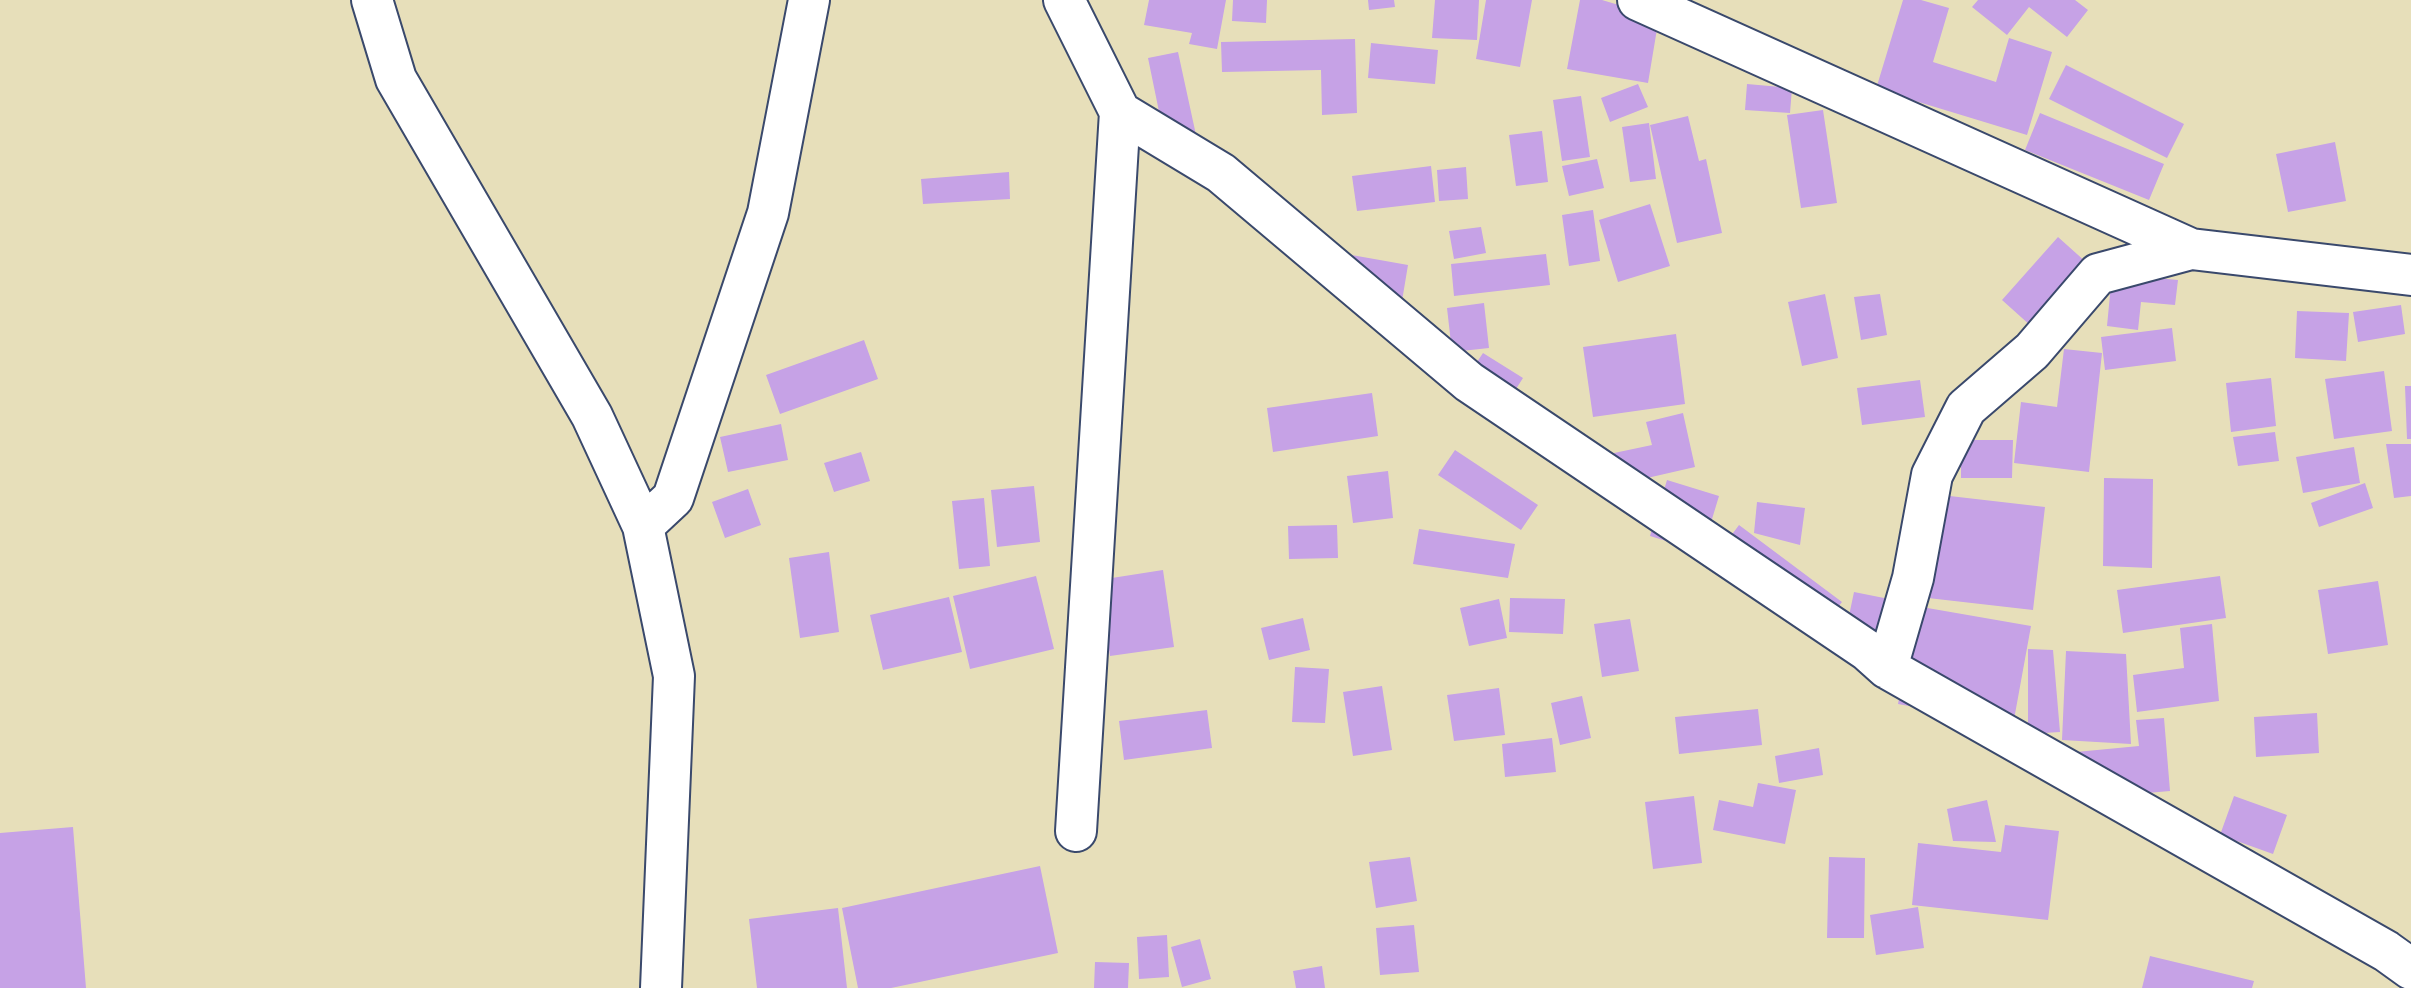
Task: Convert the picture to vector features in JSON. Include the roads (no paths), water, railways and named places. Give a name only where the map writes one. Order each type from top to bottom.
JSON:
[{"type":"street","points":[[372,0],[396,79],[592,416],[643,526],[674,676],[661,988]]},
{"type":"street","points":[[643,526],[673,498],[768,213],[809,0]]},
{"type":"street","points":[[1064,0],[1120,112],[1076,831]]},
{"type":"street","points":[[1638,0],[2191,249],[2411,275]]},
{"type":"street","points":[[1120,112],[1221,173],[1469,382],[1855,642],[1887,668],[2386,951],[2411,969]]},
{"type":"street","points":[[1887,668],[1913,578],[1932,475],[1966,408],[2032,351],[2098,274],[2191,249]]}]
